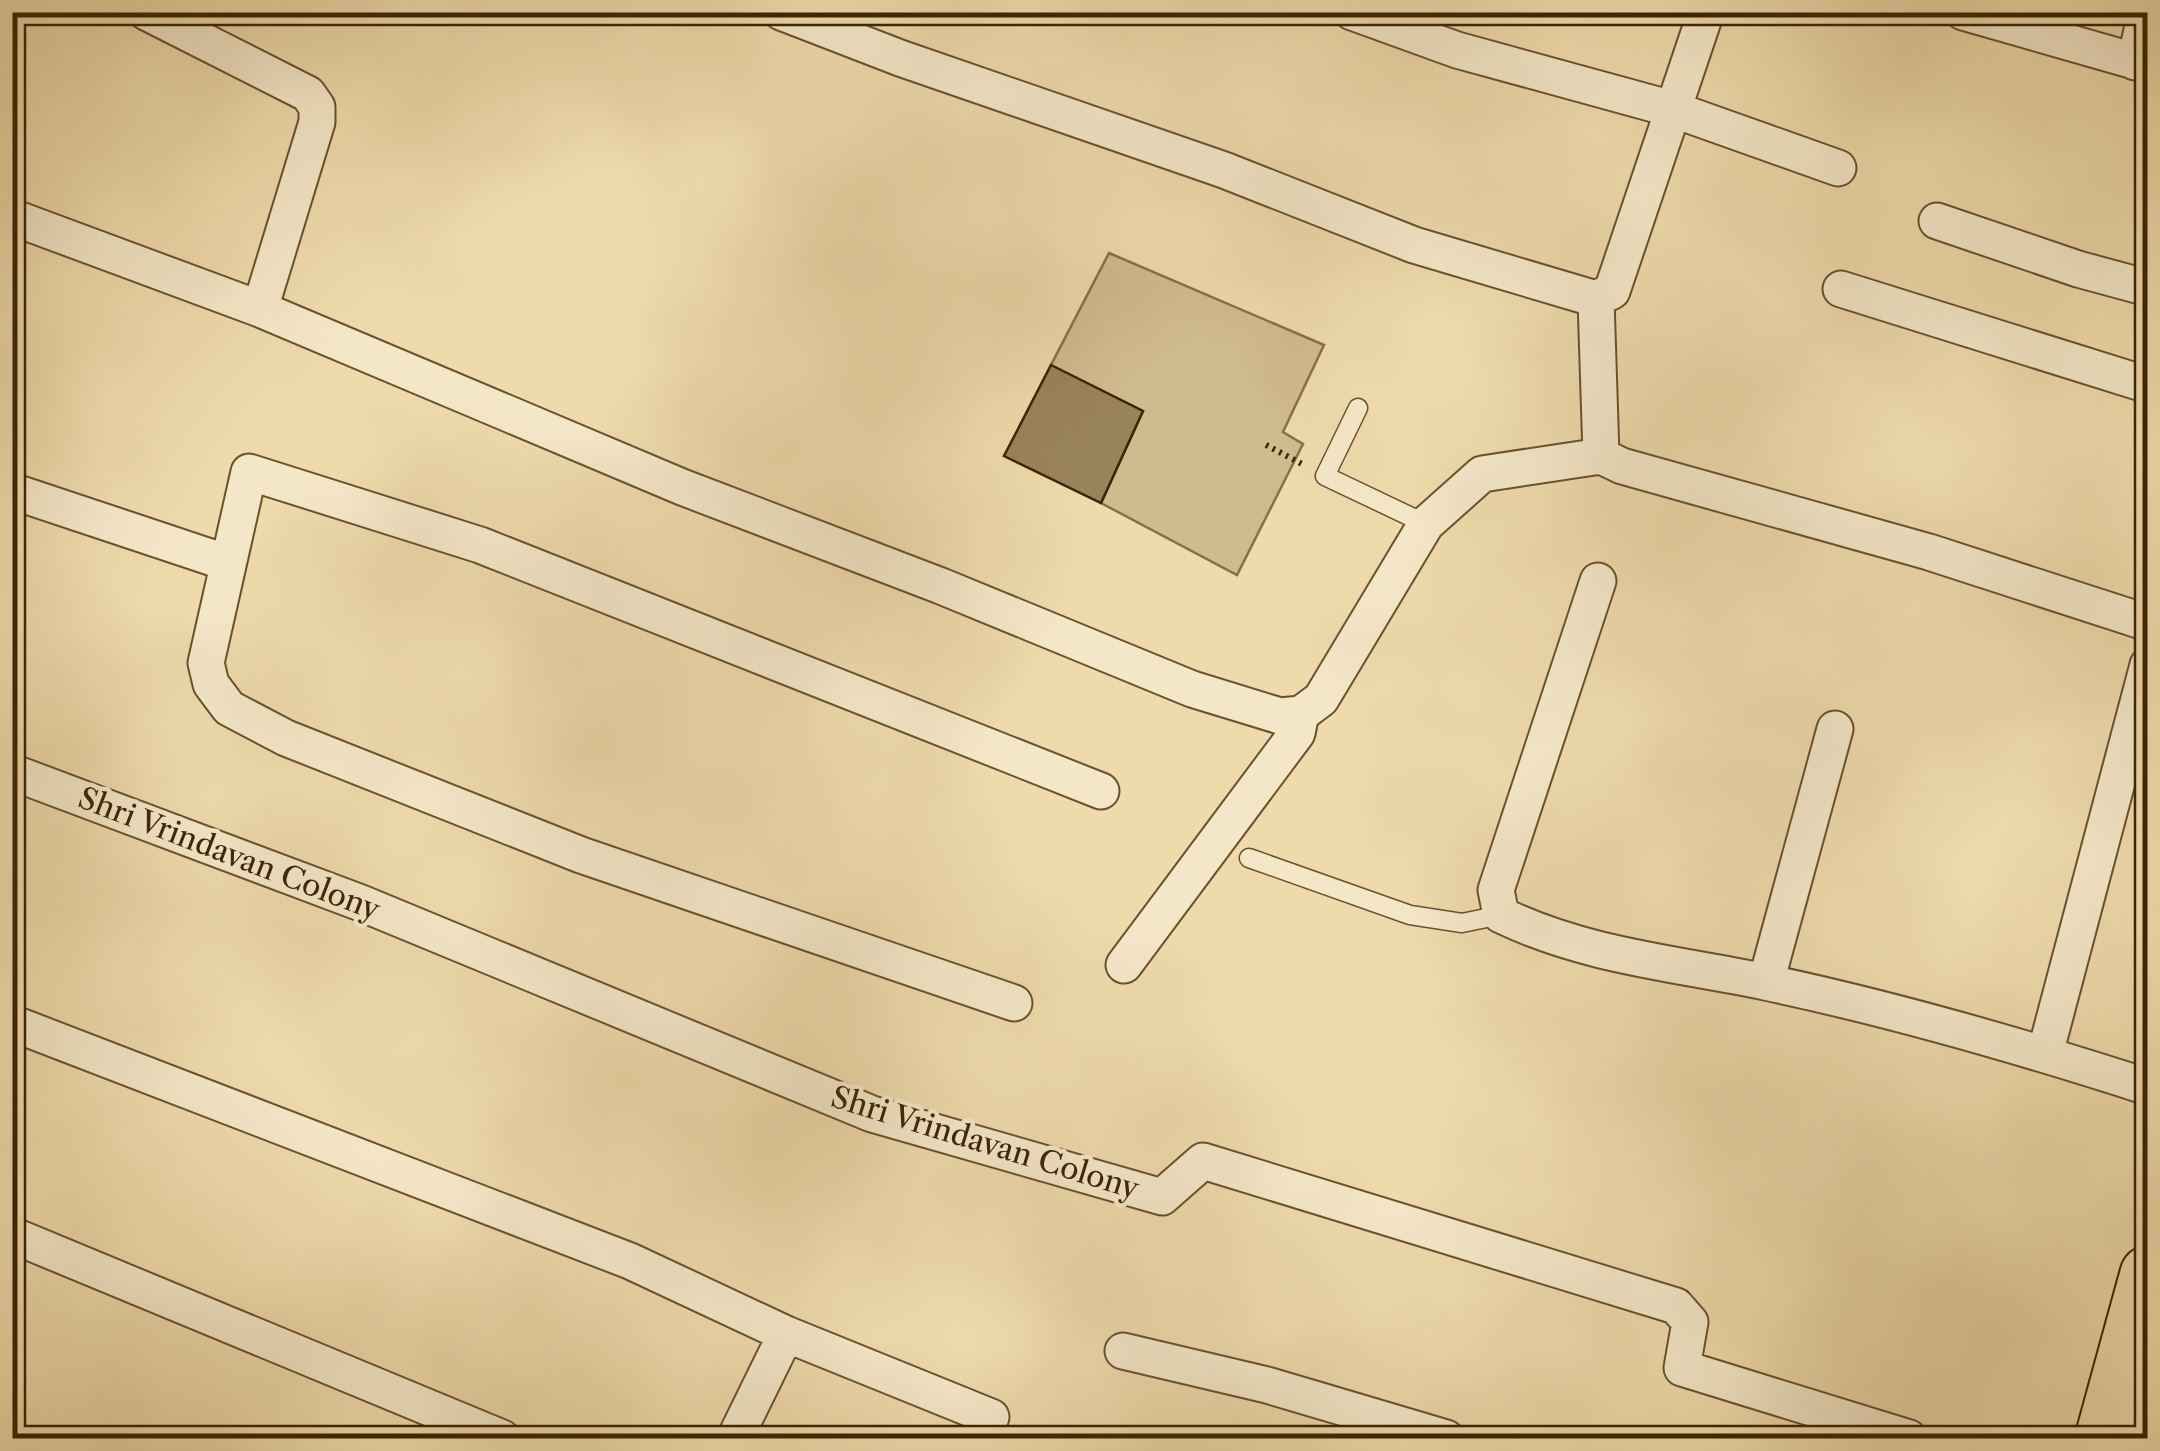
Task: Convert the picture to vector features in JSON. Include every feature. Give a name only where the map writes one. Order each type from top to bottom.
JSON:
[{"type":"highway","points":[[2102,1438],[2147,1281]]},
{"type":"street","points":[[146,12],[308,94],[317,107],[317,122],[260,309]]},
{"type":"street","points":[[781,12],[900,58],[1224,170],[1414,246],[1596,299],[1612,291],[1706,12]]},
{"type":"street","points":[[1352,12],[1456,50],[1672,108],[1838,168]]},
{"type":"street","points":[[1962,12],[2141,63],[2146,12]]},
{"type":"street","points":[[12,217],[260,309],[682,487],[1192,689],[1280,716],[1301,714],[1321,699],[1426,524],[1482,474],[1601,456],[1622,466],[1929,552],[2148,623]]},
{"type":"street","points":[[1937,220],[2148,288]]},
{"type":"street","points":[[1842,289],[2148,385]]},
{"type":"street","points":[[1596,299],[1601,456]]},
{"type":"street","points":[[1014,1003],[581,855],[286,738],[228,708],[211,684],[206,663],[249,472],[480,545],[1101,791]]},
{"type":"street","points":[[12,491],[228,563]]},
{"type":"street","points":[[1598,581],[1496,890],[1501,915],[1545,936],[1647,962],[1766,982],[2045,1054],[2148,1088]]},
{"type":"street","points":[[2045,1054],[2148,665]]},
{"type":"street","points":[[1124,965],[1297,733],[1301,714]]},
{"type":"street","points":[[1766,982],[1835,729]]},
{"type":"street","name":"Shri Vrindavan Colony","points":[[12,772],[361,903],[872,1114],[1162,1197],[1203,1160],[1676,1306],[1690,1322],[1682,1368],[1909,1438]]},
{"type":"street","points":[[12,1023],[630,1261],[786,1334],[991,1417]]},
{"type":"street","points":[[12,1235],[502,1438]]},
{"type":"street","points":[[735,1438],[786,1334]]},
{"type":"street","points":[[1123,1351],[1267,1385],[1446,1438]]},
{"type":"lane","points":[[1358,408],[1326,476],[1426,524]]},
{"type":"lane","points":[[1249,858],[1410,915],[1462,923],[1501,915]]},
{"type":"path","points":[[1266,445],[1326,476]]},
{"type":"shaded area","points":[[1109,253],[1324,345],[1283,432],[1303,444],[1237,575],[1101,503],[1143,411],[1051,365]]},
{"type":"building","points":[[1051,365],[1143,411],[1101,503],[1004,456]]}]
